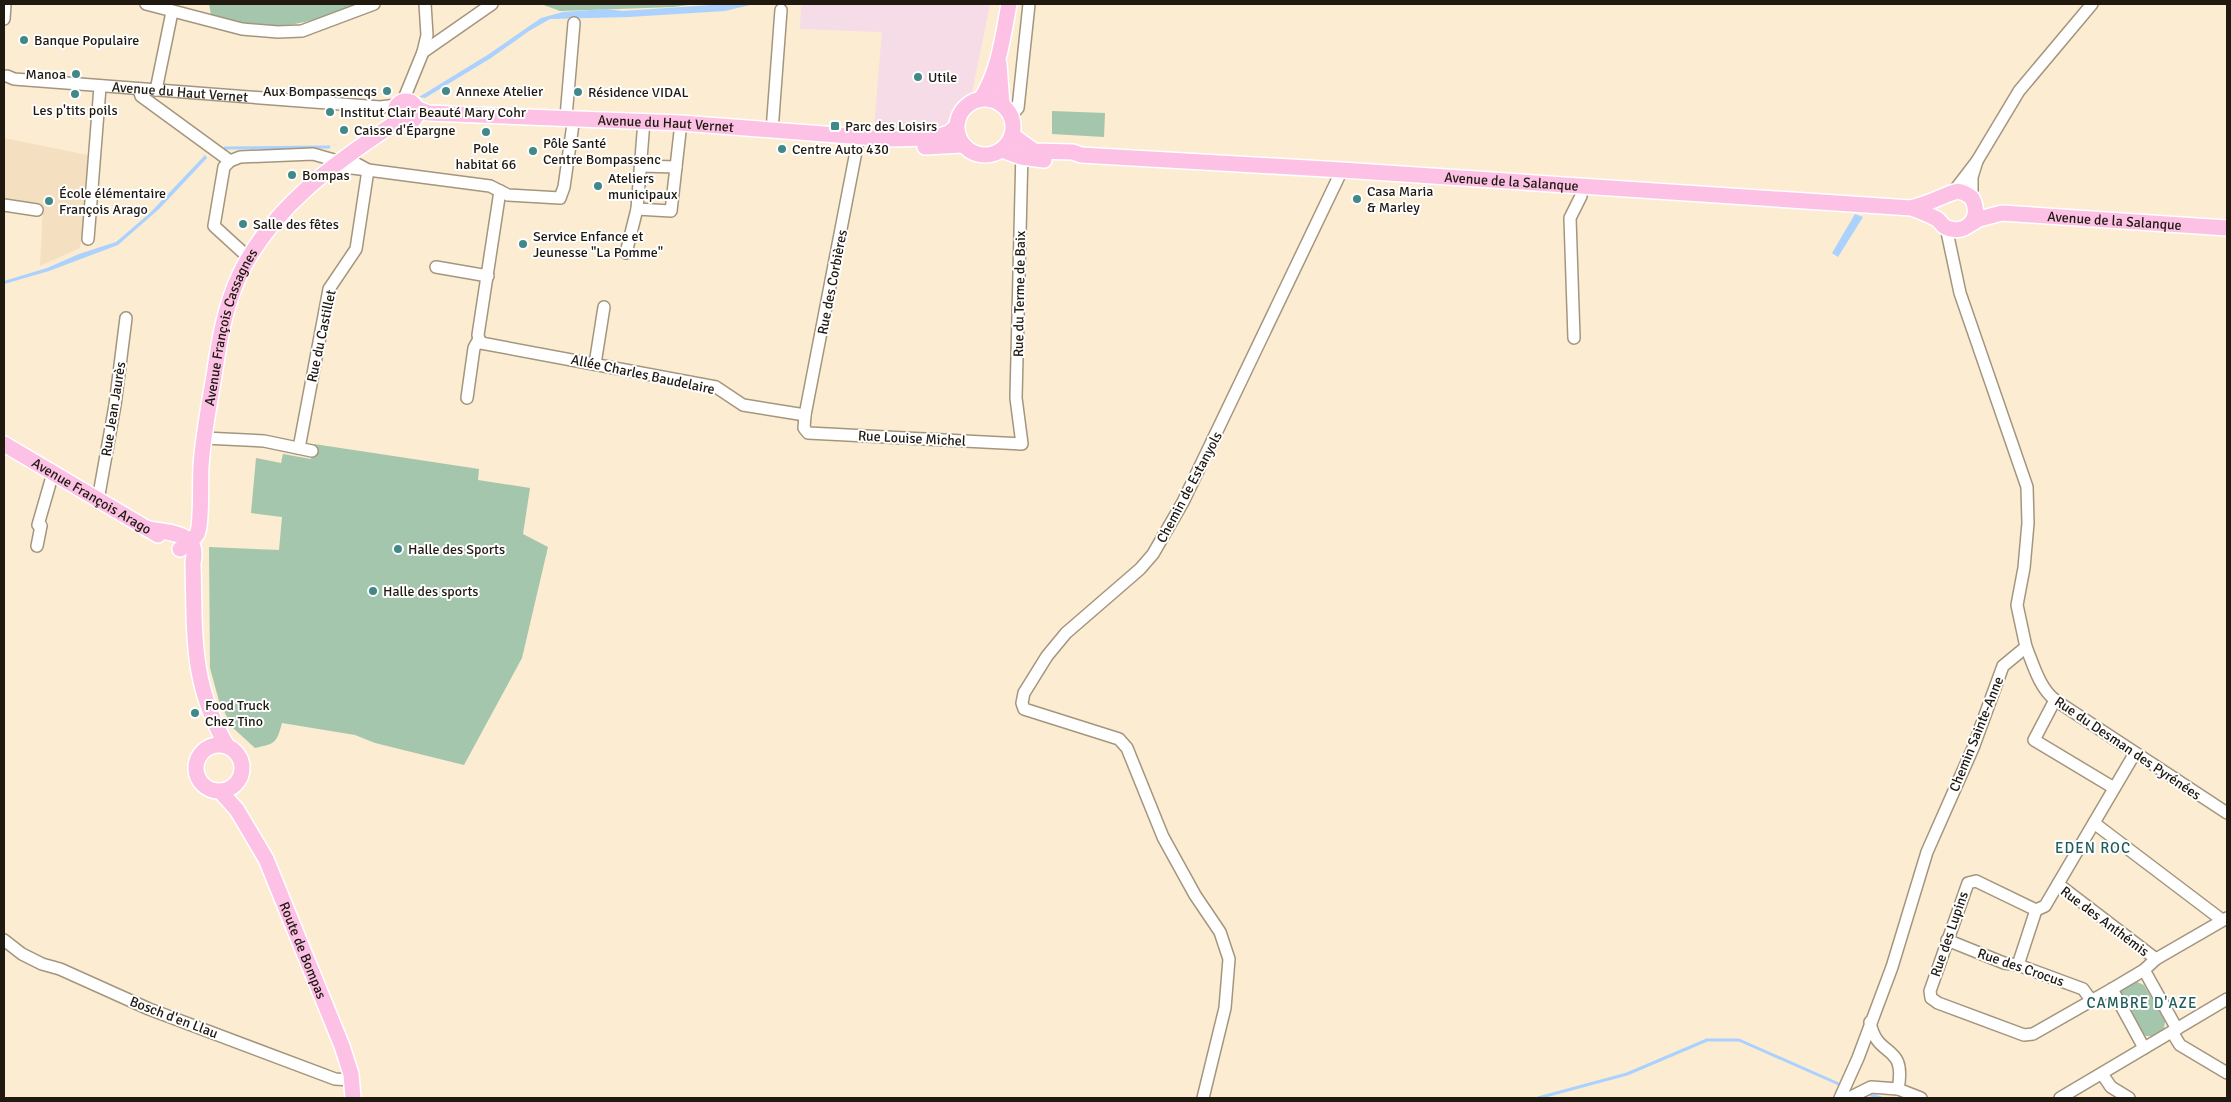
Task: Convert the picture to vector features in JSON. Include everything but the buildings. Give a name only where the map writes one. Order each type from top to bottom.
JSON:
[{"type":"main road","points":[[980,99],[988,88],[999,57],[1009,4]]},
{"type":"main road","points":[[999,57],[1007,110],[1019,146],[985,156],[969,151],[962,145],[956,127],[964,107],[980,99],[988,99],[1007,110]]},
{"type":"main road","name":"Avenue du Haut Vernet","points":[[403,108],[435,116],[444,112],[570,117],[889,138],[933,138],[949,133],[956,127]]},
{"type":"main road","name":"Avenue François Cassagnes","points":[[182,540],[198,533],[204,438],[219,343],[230,296],[249,258],[272,224],[324,172],[341,162],[355,157],[403,108]]},
{"type":"main road","name":"Avenue du Haut Vernet","points":[[889,138],[931,147],[962,145]]},
{"type":"main road","name":"Avenue de la Salanque","points":[[1019,146],[1055,160],[1072,159],[1081,155],[1342,170],[1912,208]]},
{"type":"main road","points":[[1943,224],[1937,209],[1948,194]]},
{"type":"main road","points":[[1948,194],[1967,194],[1972,199],[1976,212],[1968,226],[1952,230],[1912,208],[1948,194]]},
{"type":"main road","name":"Avenue de la Salanque","points":[[1972,199],[2002,213]]},
{"type":"main road","name":"Avenue de la Salanque","points":[[1968,226],[1979,219],[2002,213],[2227,228]]},
{"type":"main road","name":"Avenue François Arago","points":[[4,444],[149,529],[182,540]]},
{"type":"main road","name":"Avenue François Cassagnes","points":[[182,540],[192,531],[199,506]]},
{"type":"main road","points":[[182,540],[193,563],[198,671],[205,699],[215,726],[227,746]]},
{"type":"main road","points":[[212,746],[215,726]]},
{"type":"main road","points":[[212,746],[227,746],[236,751],[241,760],[240,778],[227,788],[212,789],[204,784],[199,777],[196,769],[198,760],[202,752],[212,746]]},
{"type":"main road","name":"Route de Bompas","points":[[227,788],[237,810],[266,859],[342,1046],[351,1080],[353,1098]]},
{"type":"street","points":[[4,19],[5,4]]},
{"type":"street","points":[[146,4],[242,29],[278,32],[302,31],[374,4]]},
{"type":"street","points":[[403,108],[423,52],[427,35],[425,4]]},
{"type":"street","points":[[1007,110],[1018,108],[1029,4]]},
{"type":"street","points":[[1948,194],[1977,161],[2020,92],[2092,4]]},
{"type":"street","points":[[423,52],[487,6]]},
{"type":"street","points":[[772,131],[781,10]]},
{"type":"street","points":[[156,90],[172,12]]},
{"type":"street","points":[[249,258],[214,226],[224,167],[230,161],[240,157],[312,154],[368,170],[490,186],[508,195],[560,198],[564,187],[570,117],[574,23]]},
{"type":"street","name":"Avenue du Haut Vernet","points":[[5,74],[23,80],[100,87],[403,108]]},
{"type":"street","points":[[88,238],[100,87]]},
{"type":"street","points":[[140,90],[140,96],[230,161]]},
{"type":"street","points":[[626,253],[637,209],[644,121]]},
{"type":"street","points":[[637,209],[671,211],[681,123]]},
{"type":"street","name":"Rue des Corbières","points":[[804,428],[859,136]]},
{"type":"street","name":"Rue du Terme de Baix","points":[[1019,146],[1016,398],[1022,444]]},
{"type":"street","points":[[1972,199],[1972,177],[1977,161]]},
{"type":"street","points":[[641,166],[676,167]]},
{"type":"street","name":"Rue du Castillet","points":[[298,448],[329,290],[356,249],[368,170]]},
{"type":"street","name":"Chemin de Estanyols","points":[[1203,1098],[1225,1008],[1229,959],[1220,932],[1195,895],[1163,837],[1127,748],[1119,739],[1024,709],[1022,703],[1024,693],[1047,656],[1066,633],[1140,569],[1153,554],[1183,502],[1224,419],[1342,170]]},
{"type":"street","points":[[1574,338],[1570,218],[1581,196],[1582,186]]},
{"type":"street","points":[[467,398],[474,348],[479,339],[478,335],[500,191]]},
{"type":"street","points":[[4,205],[37,210]]},
{"type":"street","points":[[1943,224],[1953,255],[1960,294],[2027,487],[2028,523],[2024,568],[2016,605],[2026,647]]},
{"type":"street","points":[[1953,255],[1956,240],[1968,226]]},
{"type":"street","points":[[436,267],[488,276]]},
{"type":"street","points":[[595,364],[604,307]]},
{"type":"street","name":"Rue Jean Jaurès","points":[[98,500],[115,405],[126,318]]},
{"type":"street","name":"Allée Charles Baudelaire","points":[[479,339],[481,343],[716,387],[743,405],[805,415]]},
{"type":"street","name":"Rue Louise Michel","points":[[804,428],[808,432],[1022,444]]},
{"type":"street","points":[[204,438],[264,441],[312,451]]},
{"type":"street","points":[[37,546],[41,526],[38,525],[53,473]]},
{"type":"street","name":"Rue du Desman des Pyrénées","points":[[2026,647],[2040,681],[2048,694],[2055,700],[2227,813]]},
{"type":"street","name":"Chemin Sainte-Anne","points":[[1840,1098],[1858,1058],[1892,968],[1927,852],[1973,748],[2003,666],[2026,647]]},
{"type":"street","points":[[2055,700],[2034,740],[2114,788]]},
{"type":"street","points":[[2058,884],[2135,753]]},
{"type":"street","points":[[2091,1000],[2144,970],[2156,959],[2224,919],[2094,823]]},
{"type":"street","name":"Rue des Lupins","points":[[2036,910],[1976,881],[1968,883],[1930,990],[1931,998],[1938,1003],[2024,1035],[2033,1034],[2091,1000]]},
{"type":"street","name":"Rue des Anthémis","points":[[2036,910],[2045,906],[2058,884],[2156,959]]},
{"type":"street","points":[[2018,965],[2036,910]]},
{"type":"street","name":"Bosch d'en Llau","points":[[4,940],[22,954],[42,964],[60,969],[149,1009],[335,1079],[351,1080]]},
{"type":"street","name":"Rue des Crocus","points":[[1947,940],[2004,963],[2018,965],[2083,989],[2091,1000]]},
{"type":"street","points":[[2144,970],[2180,1045],[2227,1073]]},
{"type":"street","points":[[2112,989],[2144,1048]]},
{"type":"street","points":[[2060,1098],[2227,999]]},
{"type":"street","points":[[1870,1022],[1872,1036],[1878,1044],[1898,1059],[1901,1072],[1898,1090]]},
{"type":"street","points":[[2102,1074],[2111,1087],[2129,1098]]},
{"type":"street","points":[[1849,1098],[1871,1086],[1898,1090],[1921,1098]]},
{"type":"shaded area","points":[[801,4],[990,4],[971,97],[942,130],[874,127],[882,32],[800,29]]},
{"type":"shaded area","name":"École élémentaire François Arago","points":[[4,138],[92,156],[80,248],[40,266],[43,207],[4,200]]},
{"type":"green space","points":[[209,4],[360,4],[308,21],[281,26],[267,26],[242,24],[211,15]]},
{"type":"green space","points":[[541,4],[695,4],[674,7],[560,11]]},
{"type":"green space","points":[[1052,111],[1105,113],[1104,137],[1052,134]]},
{"type":"green space","name":"Halle des sports","points":[[314,444],[479,469],[478,480],[530,488],[523,534],[548,547],[522,658],[464,765],[375,743],[355,735],[282,723],[274,741],[255,748],[232,727],[219,701],[210,668],[209,547],[279,550],[282,517],[251,513],[256,458],[281,463],[283,454],[311,459]]},
{"type":"green space","points":[[2135,981],[2144,985],[2165,1021],[2164,1029],[2153,1036],[2146,1036],[2142,1033],[2120,994],[2122,989]]},
{"type":"water","points":[[754,4],[725,11],[629,17],[550,19],[425,98],[419,97],[489,54],[541,18],[563,12],[606,9],[623,11]]},
{"type":"water","points":[[205,155],[207,158],[159,209],[118,245],[49,271],[4,284],[4,281],[47,268],[79,254],[116,242],[150,213]]},
{"type":"water","points":[[1855,214],[1863,217],[1838,257],[1832,253]]},
{"type":"waterway","points":[[225,148],[329,147]]},
{"type":"waterway","points":[[1538,1098],[1627,1074],[1707,1040],[1739,1040],[1841,1085]]},
{"type":"waterway","points":[[1871,1095],[1881,1098]]},
{"type":"place","name":"Banque Populaire","points":[[24,40]]},
{"type":"place","name":"Manoa","points":[[76,74]]},
{"type":"place","name":"Utile","points":[[918,77]]},
{"type":"place","name":"Aux Bompassencqs","points":[[387,91]]},
{"type":"place","name":"Annexe Atelier","points":[[446,91]]},
{"type":"place","name":"Résidence VIDAL","points":[[578,92]]},
{"type":"place","name":"Les p'tits poils","points":[[75,94]]},
{"type":"place","name":"Institut Clair Beauté Mary Cohr","points":[[330,112]]},
{"type":"place","name":"Parc des Loisirs","points":[[835,126]]},
{"type":"place","name":"Caisse d'Épargne","points":[[344,130]]},
{"type":"place","name":"Pole habitat 66","points":[[486,132]]},
{"type":"place","name":"Centre Auto 430","points":[[782,149]]},
{"type":"place","name":"Pôle Santé Centre Bompassenc","points":[[533,151]]},
{"type":"place","name":"Bompas","points":[[292,175]]},
{"type":"place","name":"Ateliers municipaux","points":[[598,186]]},
{"type":"place","name":"Casa Maria & Marley","points":[[1357,199]]},
{"type":"place","name":"École élémentaire François Arago","points":[[49,201]]},
{"type":"place","name":"Salle des fêtes","points":[[243,224]]},
{"type":"place","name":"Service Enfance et Jeunesse \"La Pomme\"","points":[[523,244]]},
{"type":"place","name":"Halle des Sports","points":[[398,549]]},
{"type":"place","name":"Halle des sports","points":[[373,591]]},
{"type":"place","name":"Food Truck Chez Tino","points":[[195,713]]},
{"type":"district","name":"EDEN ROC","points":[[2093,848]]},
{"type":"district","name":"CAMBRE D'AZE","points":[[2142,1003]]}]
